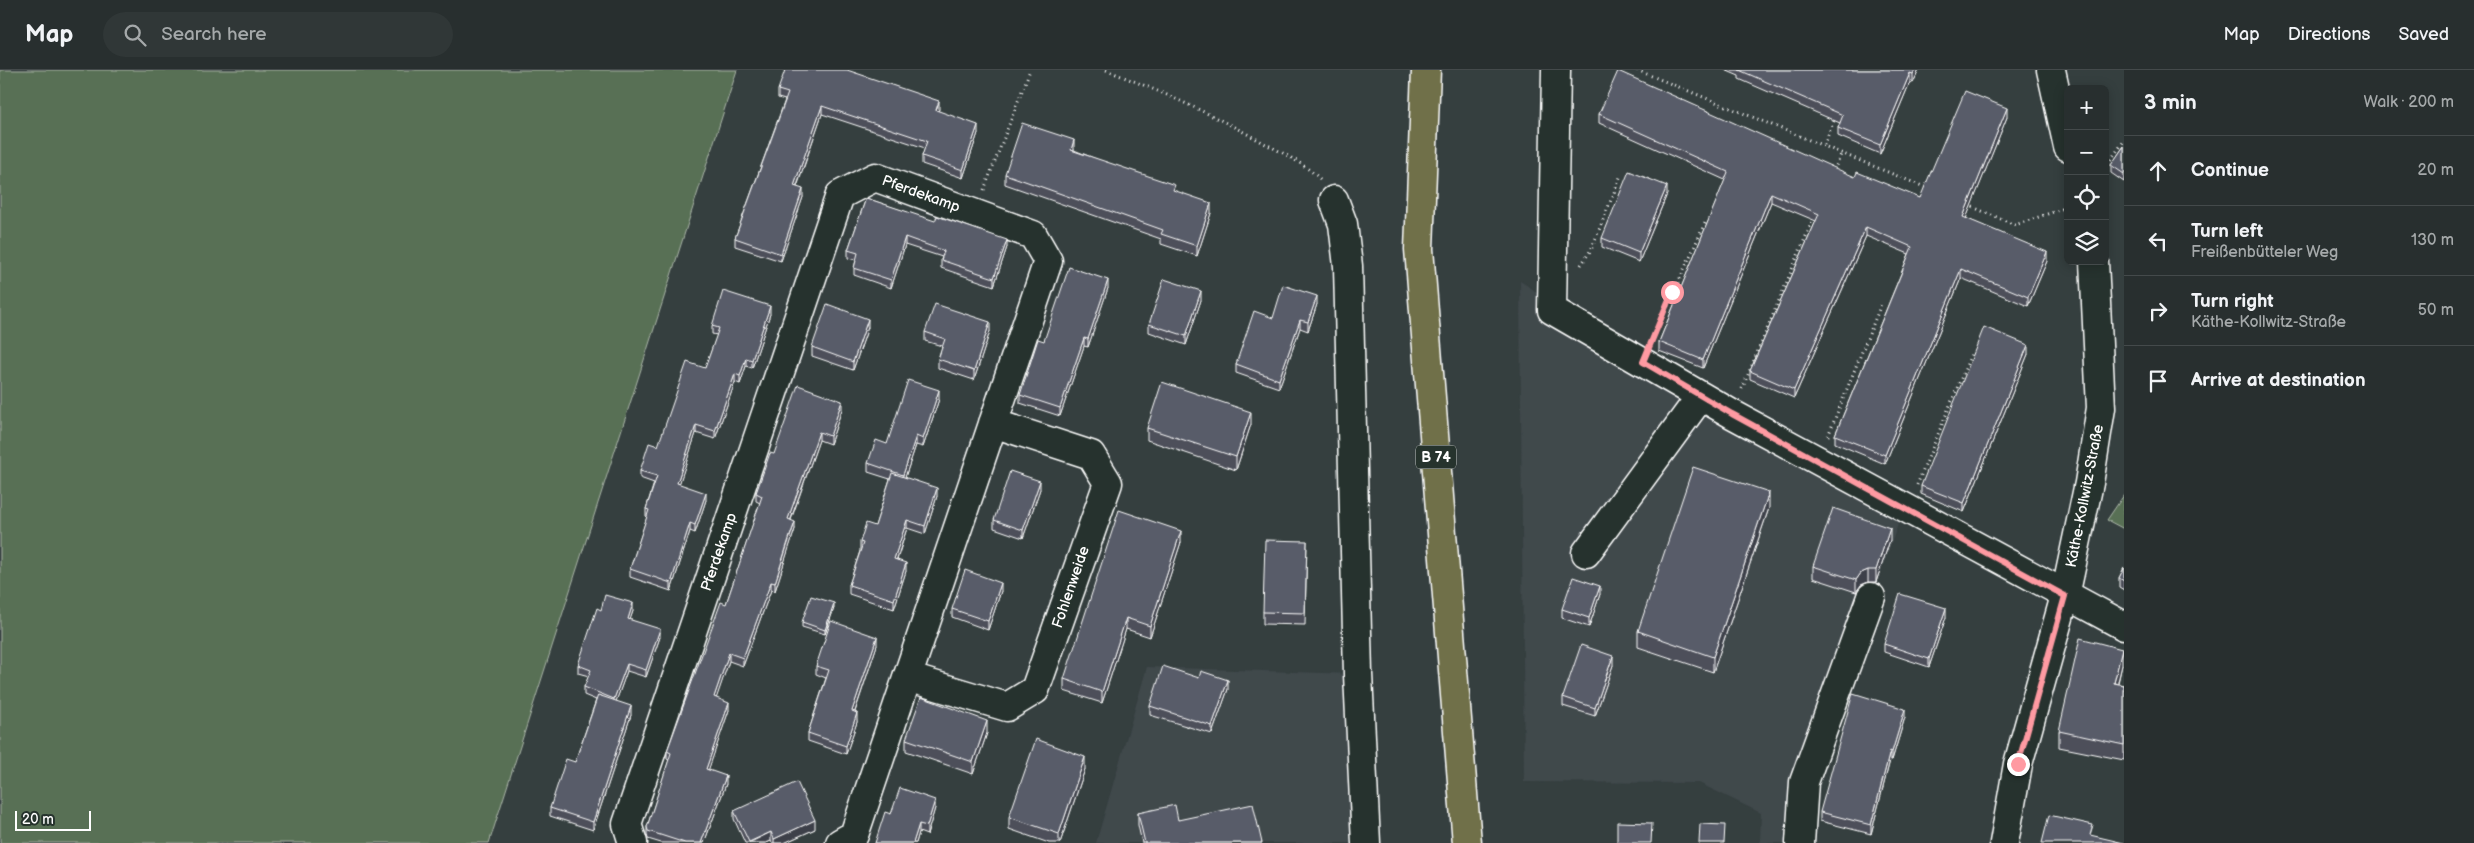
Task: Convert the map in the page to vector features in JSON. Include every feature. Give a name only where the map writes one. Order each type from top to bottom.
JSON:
[{"type":"main road","name":"B 74","points":[[1426,70],[1419,250],[1467,843]]},
{"type":"street","points":[[1556,70],[1552,310],[1732,414],[2065,596],[2124,626]]},
{"type":"street","points":[[2051,70],[2064,130]]},
{"type":"street","name":"Pferdekamp","points":[[633,843],[627,824],[840,195],[875,177],[1034,235],[1048,261],[854,835],[840,843]]},
{"type":"street","points":[[1334,200],[1343,224],[1348,266],[1358,674],[1366,843]]},
{"type":"street","name":"Käthe-Kollwitz-Straße","points":[[2004,843],[2018,764],[2065,596],[2089,483],[2101,408],[2094,265]]},
{"type":"street","points":[[1586,553],[1701,396]]},
{"type":"street","name":"Fohlenweide","points":[[907,678],[1007,708],[1035,690],[1108,483],[1091,455],[993,423]]},
{"type":"street","points":[[1800,843],[1804,782],[1871,597]]},
{"type":"path","points":[[975,214],[1030,70]]},
{"type":"path","points":[[1106,70],[1164,92],[1214,115],[1277,150],[1319,177],[1334,200]]},
{"type":"path","points":[[1637,70],[1933,190]]},
{"type":"path","points":[[1824,145],[1838,112]]},
{"type":"path","points":[[2109,162],[2124,141]]},
{"type":"path","points":[[1830,179],[1842,152]]},
{"type":"path","points":[[1576,272],[1591,250],[1621,175]]},
{"type":"path","points":[[1960,202],[2015,225],[2064,208]]},
{"type":"path","points":[[1732,414],[1815,216]]},
{"type":"path","points":[[1643,362],[1706,221]]},
{"type":"path","points":[[1818,460],[1882,302]]},
{"type":"path","points":[[1908,510],[1972,352]]},
{"type":"shaded area","points":[[1520,281],[1810,472],[1908,496],[1819,747],[1812,843],[1760,843],[1761,813],[1699,783],[1524,782]]},
{"type":"shaded area","points":[[1147,667],[1352,674],[1359,843],[1096,843]]},
{"type":"green space","points":[[0,70],[737,70],[489,843],[0,843]]},
{"type":"green space","points":[[2124,495],[2124,529],[2107,520]]},
{"type":"building","points":[[785,70],[847,70],[939,101],[936,110],[978,125],[963,170],[922,156],[927,141],[822,106],[794,186],[803,189],[781,254],[735,238],[788,93],[778,90]]},
{"type":"building","points":[[1739,70],[1915,70],[1913,74],[1910,73],[1880,145],[1838,128],[1843,115]]},
{"type":"building","points":[[1618,71],[1855,177],[1857,172],[1920,198],[1965,91],[2007,108],[1963,217],[2047,252],[2028,297],[1961,269],[1885,455],[1835,435],[1912,247],[1866,227],[1794,390],[1750,371],[1819,214],[1771,193],[1703,360],[1659,342],[1728,172],[1599,114]]},
{"type":"building","points":[[1022,123],[1074,140],[1071,150],[1175,185],[1173,190],[1211,203],[1197,246],[1161,234],[1163,230],[1005,174]]},
{"type":"building","points":[[2124,146],[2124,174],[2111,165]]},
{"type":"building","points":[[1629,171],[1667,186],[1639,253],[1602,238]]},
{"type":"building","points":[[866,198],[935,221],[937,216],[1007,240],[994,278],[941,260],[944,251],[905,237],[891,280],[854,268],[858,253],[848,250]]},
{"type":"building","points":[[1069,267],[1108,280],[1088,339],[1084,338],[1060,408],[1020,395],[1038,339],[1044,341]]},
{"type":"building","points":[[1164,279],[1201,291],[1186,336],[1149,324]]},
{"type":"building","points":[[1283,285],[1317,296],[1308,322],[1300,320],[1279,380],[1236,364],[1254,311],[1273,318]]},
{"type":"building","points":[[723,291],[770,306],[752,360],[746,358],[740,376],[735,374],[715,431],[696,425],[677,483],[706,493],[695,525],[690,523],[671,583],[630,569],[649,510],[646,509],[657,476],[640,471],[649,443],[658,446],[687,362],[705,368],[719,328],[712,326]]},
{"type":"building","points":[[827,304],[868,319],[853,362],[812,347]]},
{"type":"building","points":[[935,304],[990,322],[974,371],[938,359],[945,339],[925,332]]},
{"type":"building","points":[[1984,327],[2028,345],[1964,503],[1921,486]]},
{"type":"building","points":[[908,380],[939,390],[923,439],[916,436],[903,475],[868,463],[876,440],[887,444]]},
{"type":"building","points":[[1162,382],[1251,412],[1236,457],[1147,428]]},
{"type":"building","points":[[798,385],[842,401],[830,436],[819,432],[788,519],[795,522],[775,583],[771,582],[743,658],[729,653],[714,697],[729,703],[706,769],[726,776],[701,843],[685,843],[648,831],[647,827],[671,753],[667,751],[721,602],[726,604],[762,496],[756,493],[770,453],[774,454]]},
{"type":"building","points":[[1693,467],[1769,492],[1713,657],[1638,631]]},
{"type":"building","points":[[1010,471],[1040,481],[1023,530],[994,520]]},
{"type":"building","points":[[892,473],[937,488],[925,526],[907,520],[894,559],[906,563],[894,600],[849,585],[863,543],[860,542],[866,523],[875,526]]},
{"type":"building","points":[[1833,508],[1890,528],[1876,570],[1868,570],[1861,573],[1856,580],[1813,566]]},
{"type":"building","points":[[1119,510],[1181,531],[1150,626],[1126,618],[1102,692],[1064,679]]},
{"type":"building","points":[[1265,540],[1307,541],[1305,613],[1263,612]]},
{"type":"building","points":[[2124,568],[2124,581],[2119,578]]},
{"type":"building","points":[[965,570],[1001,583],[988,621],[952,609]]},
{"type":"building","points":[[1573,577],[1600,586],[1589,618],[1562,609]]},
{"type":"building","points":[[1900,594],[1946,608],[1929,659],[1884,644]]},
{"type":"building","points":[[605,595],[633,603],[628,619],[660,629],[646,670],[627,664],[614,699],[584,687],[591,670],[578,665],[597,608],[601,610]]},
{"type":"building","points":[[811,596],[834,603],[825,630],[802,622]]},
{"type":"building","points":[[831,621],[877,637],[852,711],[857,713],[846,746],[808,733],[829,670],[816,666]]},
{"type":"building","points":[[2080,638],[2122,649],[2114,683],[2124,685],[2124,745],[2059,731]]},
{"type":"building","points":[[1581,645],[1613,656],[1595,708],[1563,697]]},
{"type":"building","points":[[1163,666],[1199,678],[1201,671],[1228,680],[1212,726],[1150,706]]},
{"type":"building","points":[[1853,693],[1905,709],[1892,752],[1890,751],[1871,825],[1820,812]]},
{"type":"building","points":[[598,695],[631,706],[593,822],[550,808],[566,759],[575,762]]},
{"type":"building","points":[[921,697],[987,721],[973,762],[906,739]]},
{"type":"building","points":[[1036,739],[1085,757],[1059,834],[1009,817]]},
{"type":"building","points":[[797,782],[815,820],[774,839],[771,832],[749,842],[734,811]]},
{"type":"building","points":[[900,788],[935,800],[927,826],[919,824],[913,843],[875,843],[885,812],[891,814]]},
{"type":"building","points":[[1253,804],[1262,843],[1145,843],[1138,813],[1175,805],[1178,820]]},
{"type":"building","points":[[2049,815],[2093,825],[2090,835],[2124,843],[2042,843]]},
{"type":"building","points":[[1617,822],[1652,823],[1651,843],[1617,843]]},
{"type":"building","points":[[1700,824],[1725,825],[1724,843],[1699,843]]},
{"type":"route","points":[[1672,292],[1643,362],[1732,414],[2065,596],[2018,764]]}]
